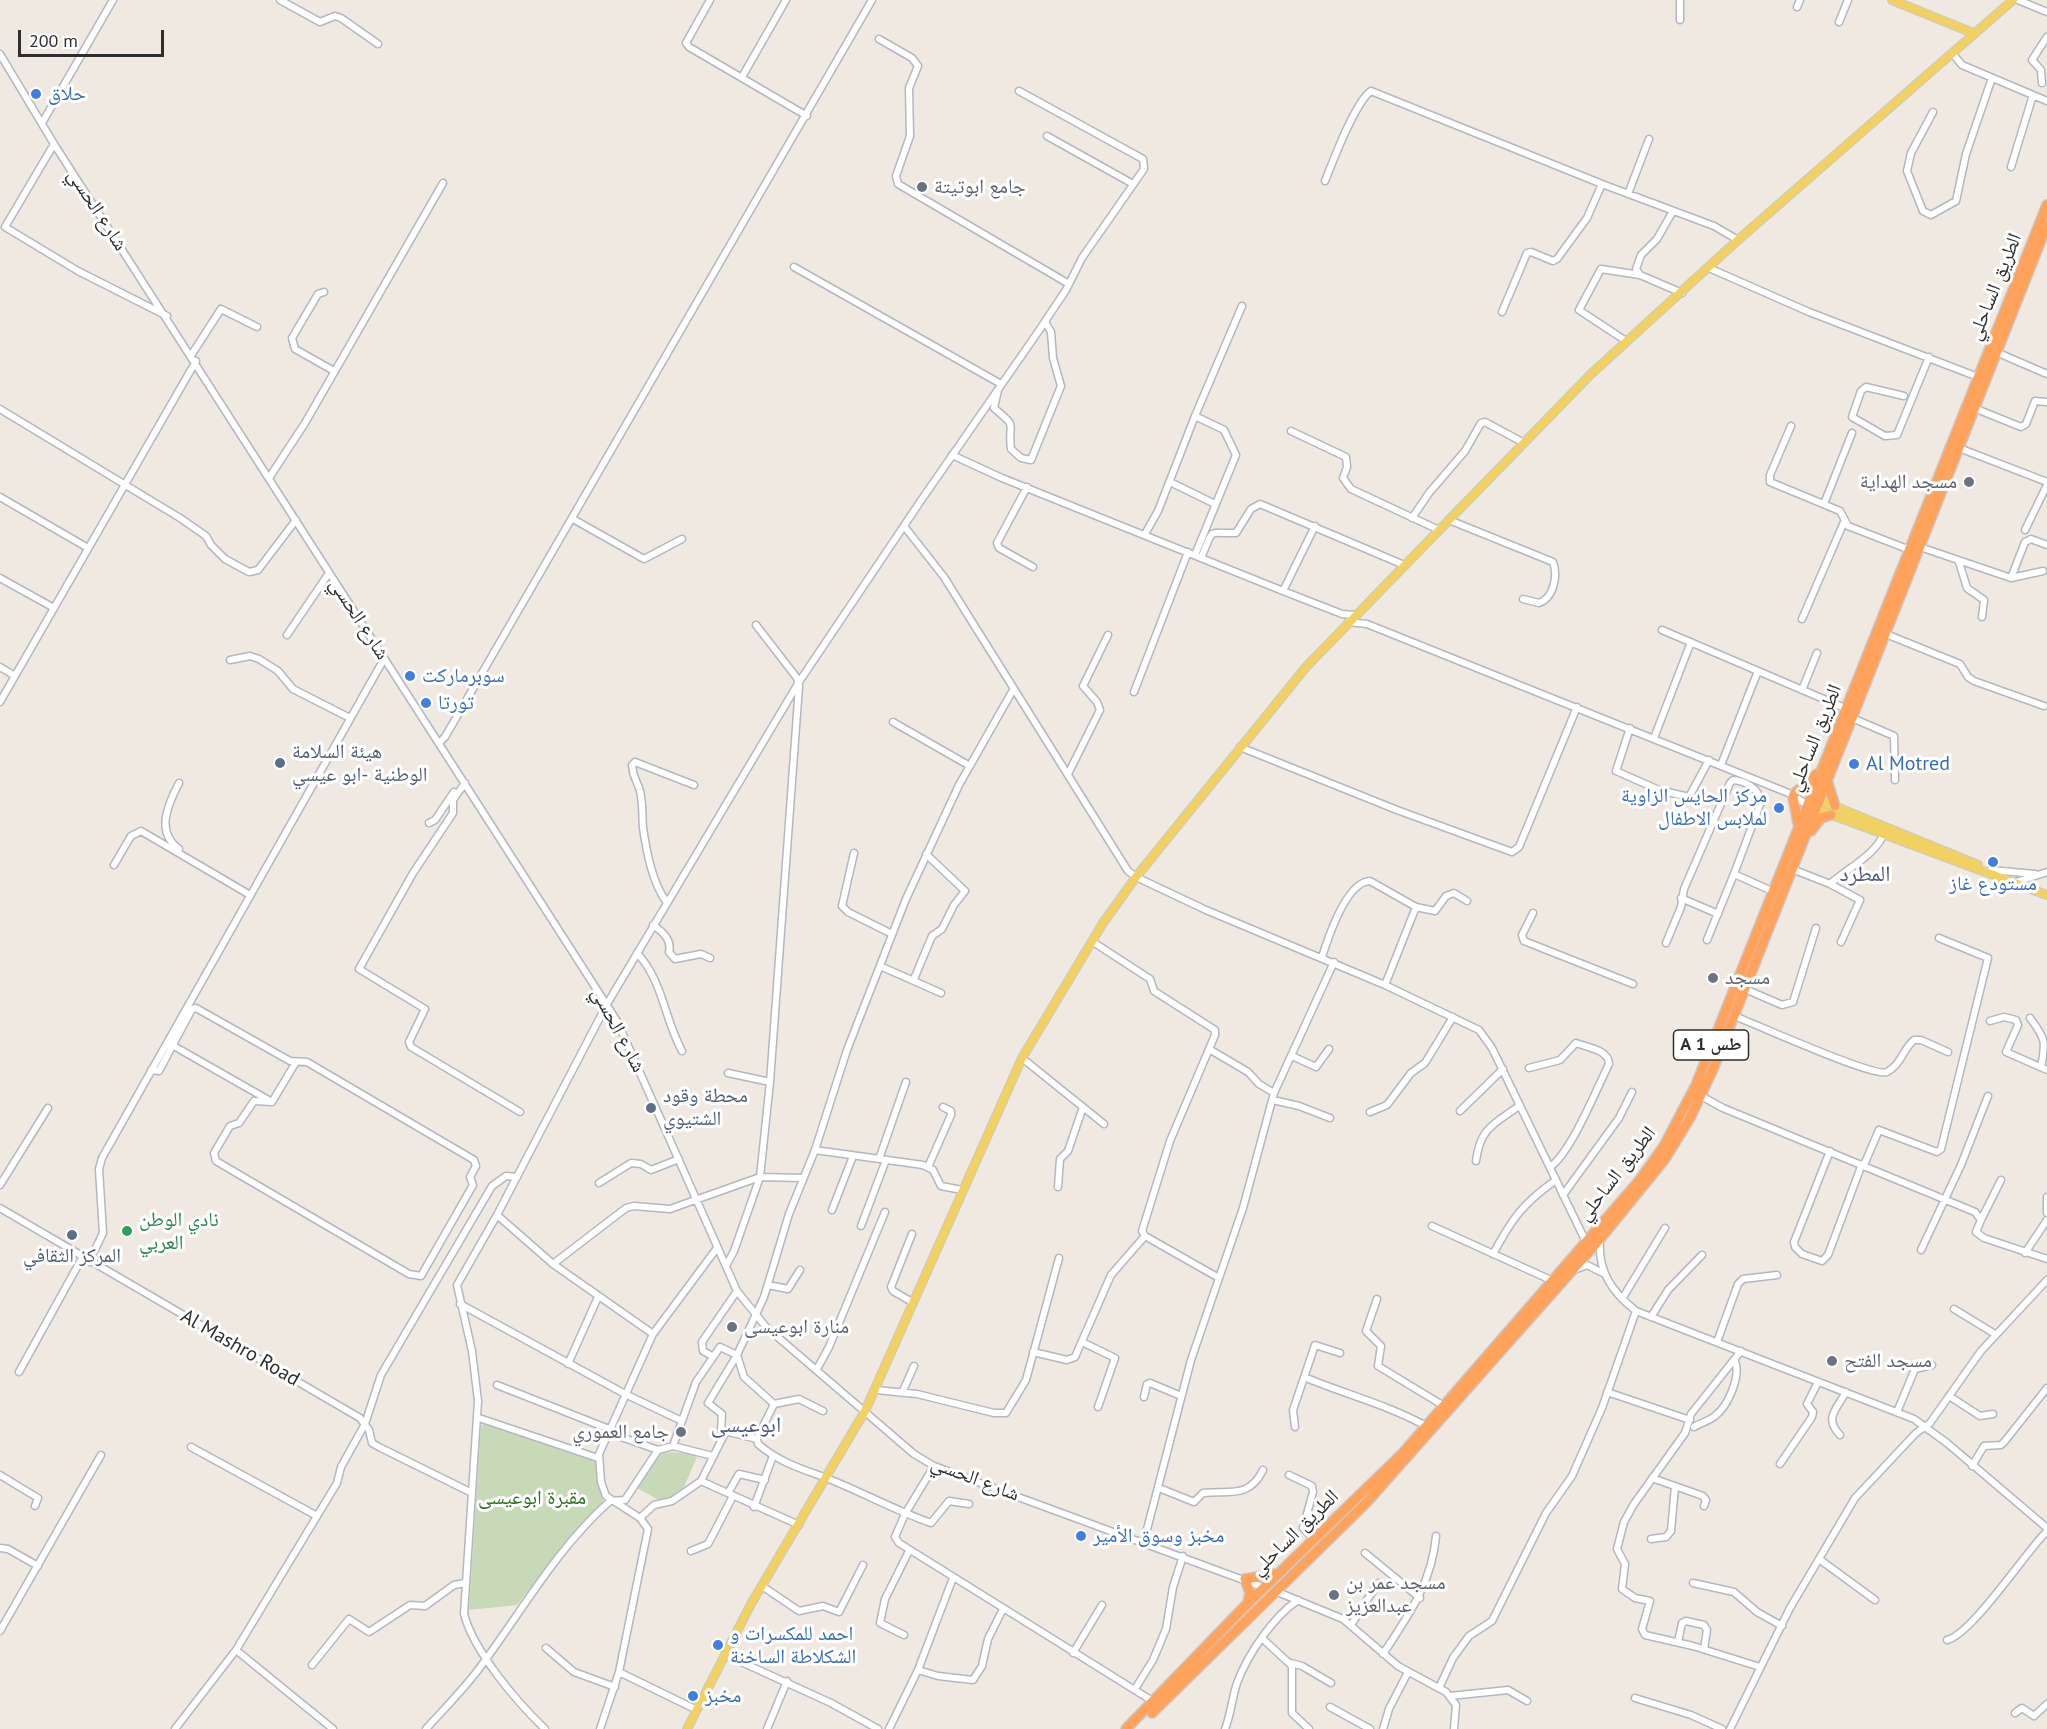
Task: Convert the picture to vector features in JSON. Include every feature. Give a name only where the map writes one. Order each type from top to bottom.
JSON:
[{"type":"highway","name":"الطريق الساحلي","points":[[1126,1729],[1248,1603],[1315,1541],[1426,1426],[1553,1281],[1657,1157],[1684,1110],[1798,826],[1827,780],[1910,550],[2047,205]]},
{"type":"highway","name":"الطريق الساحلي","points":[[1135,1729],[1387,1481],[1600,1239],[1665,1159],[1701,1096],[1734,1016],[1803,840],[1821,770],[1886,634],[2047,225]]},
{"type":"highway","points":[[1798,826],[1792,795],[1821,770]]},
{"type":"highway","points":[[1803,840],[1821,818],[1833,810],[1827,780]]},
{"type":"highway","points":[[1248,1603],[1250,1593],[1245,1579],[1264,1578],[1281,1571]]},
{"type":"main road","points":[[1892,0],[1973,33]]},
{"type":"main road","points":[[687,1729],[762,1586],[876,1390],[912,1302],[1022,1058],[1103,923],[1136,877],[1290,685],[1347,622],[1524,442],[1626,341],[2013,0]]},
{"type":"main road","points":[[1813,803],[1991,870],[2047,895]]},
{"type":"main road","points":[[1833,810],[1884,834],[2015,881],[2047,889]]},
{"type":"street","points":[[42,123],[113,0]]},
{"type":"street","points":[[280,0],[320,22],[335,16],[341,18],[378,44]]},
{"type":"street","points":[[710,0],[687,43],[807,116]]},
{"type":"street","points":[[742,77],[786,0]]},
{"type":"street","points":[[440,742],[573,519],[872,0]]},
{"type":"street","points":[[1680,0],[1680,20]]},
{"type":"street","points":[[1839,22],[1848,0]]},
{"type":"street","points":[[2018,0],[2047,12]]},
{"type":"street","points":[[2042,82],[2041,69],[2032,60],[2047,37]]},
{"type":"street","points":[[879,39],[912,58],[918,66],[909,88],[910,136],[896,176],[898,184],[1069,284]]},
{"type":"street","points":[[1952,53],[1960,64],[2047,101]]},
{"type":"street","name":"شارع الحسي","points":[[0,54],[54,144],[192,354],[329,573],[440,742],[619,1024],[737,1291],[755,1316],[914,1454],[934,1466],[1144,1541],[1331,1613],[1351,1625],[1383,1654],[1408,1672],[1450,1695]]},
{"type":"street","points":[[1933,112],[1911,153],[1907,171],[1923,211],[1931,215],[1956,201],[1969,145],[1992,78]]},
{"type":"street","points":[[545,1729],[486,1658],[466,1622],[465,1583],[470,1492],[478,1418],[472,1351],[457,1285],[497,1215],[607,1005],[799,682],[951,455],[1044,322],[1069,284],[1082,258],[1144,169],[1143,159],[1019,91]]},
{"type":"street","points":[[1325,181],[1347,130],[1363,99],[1371,91],[1602,184],[1714,226],[1738,240]]},
{"type":"street","points":[[2011,167],[2033,95]]},
{"type":"street","points":[[1047,136],[1133,184]]},
{"type":"street","points":[[1628,194],[1649,139]]},
{"type":"street","points":[[0,234],[54,144]]},
{"type":"street","points":[[269,478],[275,472],[443,183]]},
{"type":"street","points":[[1502,312],[1527,253],[1531,252],[1554,261],[1557,259],[1587,218],[1602,184]]},
{"type":"street","points":[[1640,275],[1636,269],[1638,260],[1645,249],[1657,239],[1673,210]]},
{"type":"street","points":[[6,227],[78,271],[167,316]]},
{"type":"street","points":[[794,267],[1000,387]]},
{"type":"street","points":[[1709,268],[1809,312],[1978,377]]},
{"type":"street","points":[[1626,341],[1579,310],[1601,269],[1640,275],[1682,293]]},
{"type":"street","points":[[324,292],[318,294],[292,338],[292,344],[295,349],[334,371]]},
{"type":"street","points":[[1145,534],[1170,482],[1195,416],[1242,306]]},
{"type":"street","points":[[192,354],[221,309],[257,327]]},
{"type":"street","points":[[1000,387],[994,408],[1004,414],[1011,424],[1011,449],[1021,458],[1031,460],[1061,386],[1053,358],[1051,332],[1044,322]]},
{"type":"street","points":[[1996,352],[2047,374]]},
{"type":"street","points":[[1904,396],[1866,387],[1861,391],[1852,417],[1885,436],[1897,435],[1929,357]]},
{"type":"street","points":[[0,702],[196,361]]},
{"type":"street","points":[[1974,408],[2021,427],[2026,424],[2035,401],[2047,402]]},
{"type":"street","points":[[0,409],[125,483],[201,532],[216,552],[249,572],[258,570],[296,520]]},
{"type":"street","points":[[1134,692],[1235,459],[1236,452],[1224,430],[1195,416]]},
{"type":"street","points":[[1412,518],[1429,493],[1469,446],[1481,423],[1485,422],[1524,442]]},
{"type":"street","points":[[1791,426],[1770,475],[1770,482],[1840,511],[1848,526],[1910,550]]},
{"type":"street","points":[[1291,431],[1346,457],[1347,466],[1343,478],[1351,489],[1439,530]]},
{"type":"street","points":[[1824,504],[1852,433]]},
{"type":"street","points":[[1959,448],[2047,483],[2025,530]]},
{"type":"street","points":[[951,455],[1283,591],[1342,614],[1355,615]]},
{"type":"street","points":[[1170,482],[1215,504]]},
{"type":"street","points":[[1027,487],[997,543],[999,548],[1033,567]]},
{"type":"street","points":[[0,497],[88,548]]},
{"type":"street","points":[[1195,555],[1217,531],[1236,533],[1257,505],[1315,526],[1404,565]]},
{"type":"street","points":[[573,519],[644,559],[682,539]]},
{"type":"street","points":[[1449,520],[1553,562],[1556,576],[1548,597],[1539,603],[1523,599]]},
{"type":"street","points":[[1802,619],[1844,522]]},
{"type":"street","points":[[904,526],[944,577],[1128,871],[1206,910],[1323,957],[1385,985],[1453,1017],[1485,1036],[1586,1242]]},
{"type":"street","points":[[1283,591],[1315,526]]},
{"type":"street","points":[[2011,578],[2025,542],[2031,539],[2047,545]]},
{"type":"street","points":[[1920,547],[2011,578],[2043,572]]},
{"type":"street","points":[[1959,562],[1967,588],[1984,600],[1982,617]]},
{"type":"street","points":[[286,635],[329,573]]},
{"type":"street","points":[[0,578],[54,608]]},
{"type":"street","points":[[1366,604],[1364,616],[1367,624]]},
{"type":"street","points":[[1347,622],[1367,624],[1813,803]]},
{"type":"street","points":[[726,1266],[734,1251],[760,1177],[770,1082],[799,682],[756,625]]},
{"type":"street","points":[[1662,630],[1802,690],[1894,736],[1895,780]]},
{"type":"street","points":[[1886,634],[1960,664],[1968,677],[1974,681],[2044,706]]},
{"type":"street","points":[[1068,774],[1100,710],[1098,702],[1083,686],[1108,635]]},
{"type":"street","points":[[1654,738],[1691,642]]},
{"type":"street","points":[[1802,690],[1817,653]]},
{"type":"street","points":[[230,660],[250,656],[259,659],[278,671],[292,688],[350,718]]},
{"type":"street","points":[[89,1262],[103,1233],[99,1169],[102,1158],[384,659]]},
{"type":"street","points":[[0,667],[15,676]]},
{"type":"street","points":[[1721,765],[1758,671]]},
{"type":"street","points":[[757,1439],[720,1428],[722,1414],[708,1403],[737,1355],[768,1285],[789,1214],[815,1150],[847,1050],[926,854],[970,766],[1013,690]]},
{"type":"street","points":[[1240,747],[1397,810],[1512,852],[1517,849],[1522,839],[1577,707]]},
{"type":"street","points":[[893,722],[970,766]]},
{"type":"street","points":[[1630,728],[1616,771],[1653,788],[1689,797],[1709,760]]},
{"type":"street","points":[[667,903],[657,888],[654,878],[643,830],[639,789],[633,778],[632,765],[634,762],[694,785]]},
{"type":"street","points":[[1665,944],[1681,907],[1681,898],[1730,783],[1736,779],[1760,794],[1761,802],[1707,940]]},
{"type":"street","points":[[429,823],[435,820],[464,781]]},
{"type":"street","points":[[464,781],[453,800],[453,813],[413,873],[359,969],[425,1009],[409,1042],[411,1047],[520,1112]]},
{"type":"street","points":[[179,783],[166,813],[166,832],[171,843],[251,893]]},
{"type":"street","points":[[114,865],[133,834],[141,831],[251,893]]},
{"type":"street","points":[[1830,884],[1874,850],[1884,834]]},
{"type":"street","points":[[854,853],[843,906],[849,912],[892,934]]},
{"type":"street","points":[[914,979],[932,936],[942,929],[954,905],[965,891],[926,854]]},
{"type":"street","points":[[1791,869],[1830,884],[1860,900],[1841,942]]},
{"type":"street","points":[[1991,870],[2035,874]]},
{"type":"street","points":[[2015,881],[2047,872]]},
{"type":"street","points":[[1734,874],[1772,891]]},
{"type":"street","points":[[1323,957],[1337,914],[1366,881],[1416,907],[1435,912],[1446,896],[1454,892],[1467,901]]},
{"type":"street","points":[[1681,898],[1718,914]]},
{"type":"street","points":[[1385,985],[1416,907]]},
{"type":"street","points":[[1533,913],[1522,935],[1524,941],[1633,984]]},
{"type":"street","points":[[654,925],[663,932],[670,947],[669,952],[675,958],[700,954],[710,958]]},
{"type":"street","points":[[1745,989],[1782,1005],[1793,1002],[1816,928]]},
{"type":"street","points":[[1830,1151],[1794,1242],[1795,1247],[1802,1254],[1822,1261],[1828,1255],[1879,1130],[1937,1152],[1941,1149],[1988,958],[1939,938]]},
{"type":"street","points":[[1093,942],[1150,979],[1154,991],[1213,1028],[1215,1035],[1170,1142],[1142,1227],[1145,1236],[1219,1278]]},
{"type":"street","points":[[637,953],[656,977],[675,1037],[682,1051]]},
{"type":"street","points":[[1144,1541],[1181,1396],[1255,1168],[1273,1097],[1334,962]]},
{"type":"street","points":[[880,966],[914,979],[941,993]]},
{"type":"street","points":[[151,1070],[159,1071],[195,1008],[296,1062],[307,1062],[476,1162],[470,1175],[473,1185],[421,1276],[409,1274],[216,1161],[214,1153],[230,1126],[239,1123],[252,1102],[272,1102]]},
{"type":"street","points":[[1734,1016],[1850,1063],[1879,1072],[1887,1072],[1898,1063],[1914,1040],[1921,1040],[1948,1052]]},
{"type":"street","points":[[1370,1112],[1387,1105],[1411,1073],[1425,1063],[1453,1017]]},
{"type":"street","points":[[1990,1021],[2004,1017],[2016,1020],[2018,1025],[2006,1052],[2044,1069],[2043,1035],[2030,1018]]},
{"type":"street","points":[[1529,1068],[1560,1060],[1576,1043],[1606,1054],[1609,1058],[1609,1064],[1585,1114],[1557,1161],[1550,1167]]},
{"type":"street","points":[[172,1045],[272,1102]]},
{"type":"street","points":[[1292,1056],[1316,1067],[1329,1048]]},
{"type":"street","points":[[1209,1049],[1248,1072],[1273,1097],[1330,1118]]},
{"type":"street","points":[[1022,1058],[1104,1124]]},
{"type":"street","points":[[272,1102],[296,1062]]},
{"type":"street","points":[[1460,1111],[1503,1070]]},
{"type":"street","points":[[728,1073],[770,1082]]},
{"type":"street","points":[[861,1226],[906,1082]]},
{"type":"street","points":[[1563,1195],[1619,1118],[1632,1092]]},
{"type":"street","points":[[1701,1096],[1723,1108],[1975,1212],[1981,1220]]},
{"type":"street","points":[[1921,1250],[1988,1096]]},
{"type":"street","points":[[1476,1161],[1478,1142],[1487,1129],[1519,1106]]},
{"type":"street","points":[[928,1167],[951,1115],[951,1111],[943,1107]]},
{"type":"street","points":[[1058,1187],[1061,1172],[1059,1162],[1068,1151],[1083,1107]]},
{"type":"street","points":[[0,1185],[48,1108]]},
{"type":"street","points":[[815,1150],[928,1167],[933,1170],[941,1186],[962,1190]]},
{"type":"street","points":[[832,1210],[854,1156]]},
{"type":"street","points":[[599,1183],[631,1163],[641,1164],[651,1170],[679,1159]]},
{"type":"street","points":[[175,1729],[236,1650],[337,1483],[341,1467],[365,1424],[381,1375],[492,1186],[506,1176],[517,1177]]},
{"type":"street","points":[[553,1264],[626,1208],[634,1206],[670,1209],[696,1197],[760,1177],[803,1178]]},
{"type":"street","points":[[1493,1254],[1515,1215],[1536,1194],[1556,1180]]},
{"type":"street","points":[[2001,1180],[1976,1232],[1980,1236],[2047,1259]]},
{"type":"street","points":[[2047,1197],[2047,1213]]},
{"type":"street","name":"Al Mashro Road","points":[[0,1208],[365,1424],[372,1443],[470,1492]]},
{"type":"street","points":[[817,1369],[829,1347],[885,1212]]},
{"type":"street","points":[[497,1215],[553,1264],[652,1334]]},
{"type":"street","points":[[2025,1252],[2047,1220]]},
{"type":"street","points":[[1432,1226],[1553,1281]]},
{"type":"street","points":[[1622,1299],[1665,1228]]},
{"type":"street","points":[[912,1234],[891,1287],[893,1291],[912,1302]]},
{"type":"street","points":[[1033,1352],[1067,1360],[1075,1357],[1111,1275],[1145,1236]]},
{"type":"street","points":[[1600,1239],[1599,1255],[1604,1273],[1622,1299],[1636,1311],[1897,1412],[1926,1427],[2047,1529],[2005,1584],[1959,1635],[1947,1640]]},
{"type":"street","points":[[600,1729],[619,1672],[648,1529],[640,1518],[610,1501],[600,1482],[598,1458],[652,1334],[717,1248]]},
{"type":"street","points":[[1651,1317],[1668,1290],[1702,1255]]},
{"type":"street","points":[[19,1372],[82,1258]]},
{"type":"street","points":[[876,1390],[902,1393],[1003,1414],[1016,1398],[1026,1380],[1059,1258]]},
{"type":"street","points":[[1572,1270],[1587,1265],[1604,1273]]},
{"type":"street","points":[[768,1285],[788,1289],[800,1270]]},
{"type":"street","points":[[1717,1342],[1738,1284],[1743,1279],[1777,1275]]},
{"type":"street","points":[[1730,1729],[1782,1626],[1855,1498],[1916,1433],[1926,1427],[1995,1334],[2047,1280]]},
{"type":"street","points":[[712,1356],[703,1351],[702,1342],[737,1291]]},
{"type":"street","points":[[568,1364],[598,1297]]},
{"type":"street","points":[[1377,1299],[1366,1331],[1381,1346],[1378,1366],[1443,1406]]},
{"type":"street","points":[[460,1304],[568,1364],[682,1421]]},
{"type":"street","points":[[1954,1309],[1995,1334]]},
{"type":"street","points":[[1439,1688],[1453,1658],[1469,1636],[1488,1626],[1494,1618],[1546,1513],[1572,1476],[1607,1392],[1636,1311]]},
{"type":"street","points":[[1082,1342],[1115,1358],[1098,1407]]},
{"type":"street","points":[[1295,1427],[1293,1410],[1315,1345],[1340,1353]]},
{"type":"street","points":[[673,1446],[696,1382],[720,1347],[737,1355],[744,1377],[774,1404]]},
{"type":"street","points":[[1741,1351],[1698,1404],[1685,1433],[1652,1478],[1621,1529],[1617,1549],[1625,1564],[1622,1589],[1635,1598],[1650,1601],[1643,1632],[1658,1639],[1704,1649],[1760,1667]]},
{"type":"street","points":[[1694,1427],[1713,1418],[1723,1408],[1735,1383],[1737,1367],[1734,1361]]},
{"type":"street","points":[[1897,1412],[1915,1369],[1932,1365]]},
{"type":"street","points":[[902,1393],[914,1366]]},
{"type":"street","points":[[1304,1377],[1382,1408],[1398,1411],[1426,1426]]},
{"type":"street","points":[[1780,1464],[1812,1417],[1813,1412],[1807,1404],[1818,1382]]},
{"type":"street","points":[[1144,1397],[1147,1384],[1150,1383],[1181,1396]]},
{"type":"street","points":[[498,1384],[658,1450],[673,1446],[713,1456]]},
{"type":"street","points":[[1972,1466],[1984,1446],[2001,1445],[2010,1436],[2047,1388]]},
{"type":"street","points":[[1607,1392],[1690,1420]]},
{"type":"street","points":[[1840,1435],[1831,1426],[1830,1420],[1846,1392]]},
{"type":"street","points":[[1949,1396],[1980,1416],[1993,1414]]},
{"type":"street","points":[[774,1404],[799,1399],[823,1411]]},
{"type":"street","points":[[774,1404],[757,1439],[758,1444],[789,1465],[824,1477],[905,1514],[931,1523],[949,1501],[969,1504]]},
{"type":"street","points":[[478,1418],[598,1458]]},
{"type":"street","points":[[640,1518],[654,1505],[672,1501],[701,1481],[726,1431]]},
{"type":"street","points":[[191,1447],[316,1516]]},
{"type":"street","points":[[610,1501],[621,1502],[628,1498],[658,1450]]},
{"type":"street","points":[[0,1631],[101,1455]]},
{"type":"street","points":[[754,1507],[773,1456]]},
{"type":"street","points":[[934,1466],[905,1514],[895,1539],[909,1551],[1154,1702]]},
{"type":"street","points":[[1159,1488],[1194,1502],[1203,1492],[1237,1493],[1257,1481],[1263,1470]]},
{"type":"street","points":[[691,1551],[708,1544],[739,1474],[765,1480]]},
{"type":"street","points":[[0,1475],[38,1498],[35,1506]]},
{"type":"street","points":[[1288,1475],[1310,1484],[1314,1489],[1303,1528],[1315,1541]]},
{"type":"street","points":[[1652,1478],[1702,1496],[1706,1500],[1704,1506]]},
{"type":"street","points":[[701,1481],[754,1507],[799,1525]]},
{"type":"street","points":[[1651,1539],[1666,1537],[1671,1531],[1675,1486]]},
{"type":"street","points":[[426,1729],[486,1658],[543,1574],[610,1501]]},
{"type":"street","points":[[1383,1654],[1420,1598],[1435,1554],[1436,1536]]},
{"type":"street","points":[[0,1548],[8,1549],[38,1566]]},
{"type":"street","points":[[904,1635],[880,1623],[884,1602],[909,1551]]},
{"type":"street","points":[[1365,1553],[1420,1598]]},
{"type":"street","points":[[1135,1689],[1153,1660],[1167,1629],[1173,1587],[1183,1556]]},
{"type":"street","points":[[1819,1559],[1875,1599]]},
{"type":"street","points":[[762,1586],[799,1611],[823,1606],[839,1612],[863,1565]]},
{"type":"street","points":[[889,1729],[918,1670],[953,1578]]},
{"type":"street","points":[[312,1665],[349,1619],[369,1632],[410,1605],[424,1606],[454,1585],[465,1583]]},
{"type":"street","points":[[1351,1625],[1378,1583]]},
{"type":"street","points":[[1693,1583],[1734,1592],[1757,1612],[1782,1626]]},
{"type":"street","points":[[1225,1729],[1238,1682],[1250,1657],[1286,1610],[1298,1600]]},
{"type":"street","points":[[1073,1653],[1102,1605]]},
{"type":"street","points":[[918,1670],[938,1676],[973,1680],[982,1666],[988,1639],[1003,1609]]},
{"type":"street","points":[[1678,1642],[1682,1623],[1686,1621],[1704,1625],[1707,1630],[1704,1649]]},
{"type":"street","points":[[1263,1639],[1290,1663],[1294,1672],[1292,1713],[1309,1729]]},
{"type":"street","points":[[546,1648],[574,1672],[615,1687]]},
{"type":"street","points":[[236,1650],[333,1729]]},
{"type":"street","points":[[726,1654],[787,1681],[878,1729]]},
{"type":"street","points":[[1290,1663],[1302,1666],[1331,1683]]},
{"type":"street","points":[[619,1672],[697,1710]]},
{"type":"street","points":[[1383,1729],[1389,1709],[1408,1672]]},
{"type":"street","points":[[767,1729],[787,1681]]},
{"type":"street","points":[[1454,1729],[1456,1710],[1450,1695],[1508,1690],[1527,1701]]},
{"type":"street","points":[[1635,1698],[1691,1715],[1722,1729]]},
{"type":"street","points":[[2014,1713],[2022,1708],[2034,1716],[2047,1704]]},
{"type":"street","points":[[1330,1707],[1370,1729]]},
{"type":"green space","name":"مقبرة ابوعيسى","points":[[485,1423],[597,1463],[603,1503],[562,1546],[517,1605],[469,1610],[481,1426]]},
{"type":"green space","points":[[686,1453],[697,1457],[684,1487],[668,1501],[659,1500],[637,1488],[659,1454]]},
{"type":"place","name":"حلاق","points":[[36,94]]},
{"type":"place","name":"جامع ابوتيتة","points":[[922,187]]},
{"type":"place","name":"مسجد الهداية","points":[[1969,482]]},
{"type":"place","name":"سوبرماركت","points":[[410,676]]},
{"type":"place","name":"تورتا","points":[[426,703]]},
{"type":"place","name":"هيئة السلامة الوطنية -ابو عيسي","points":[[280,763]]},
{"type":"place","name":"Al Motred","points":[[1854,764]]},
{"type":"place","name":"مركز الحايس الزاوية لملابس الاطفال","points":[[1779,808]]},
{"type":"place","name":"مستودع غاز","points":[[1993,862]]},
{"type":"place","name":"مسجد","points":[[1713,978]]},
{"type":"place","name":"محطة وقود الشتيوي","points":[[651,1108]]},
{"type":"place","name":"نادي الوطن العربي","points":[[127,1231]]},
{"type":"place","name":"المركز الثقافي","points":[[72,1235]]},
{"type":"place","name":"منارة ابوعيسى","points":[[732,1327]]},
{"type":"place","name":"مسجد الفتح","points":[[1832,1361]]},
{"type":"place","name":"جامع العموري","points":[[681,1432]]},
{"type":"place","name":"مخبز وسوق الأمير","points":[[1081,1536]]},
{"type":"place","name":"مسجد عمر بن عبدالعزيز","points":[[1334,1595]]},
{"type":"place","name":"احمد للمكسرات و الشكلاطة الساخنة","points":[[718,1645]]},
{"type":"place","name":"مخبز","points":[[693,1696]]},
{"type":"district","name":"المطرد","points":[[1865,875]]},
{"type":"district","name":"ابوعيسى","points":[[746,1426]]}]
